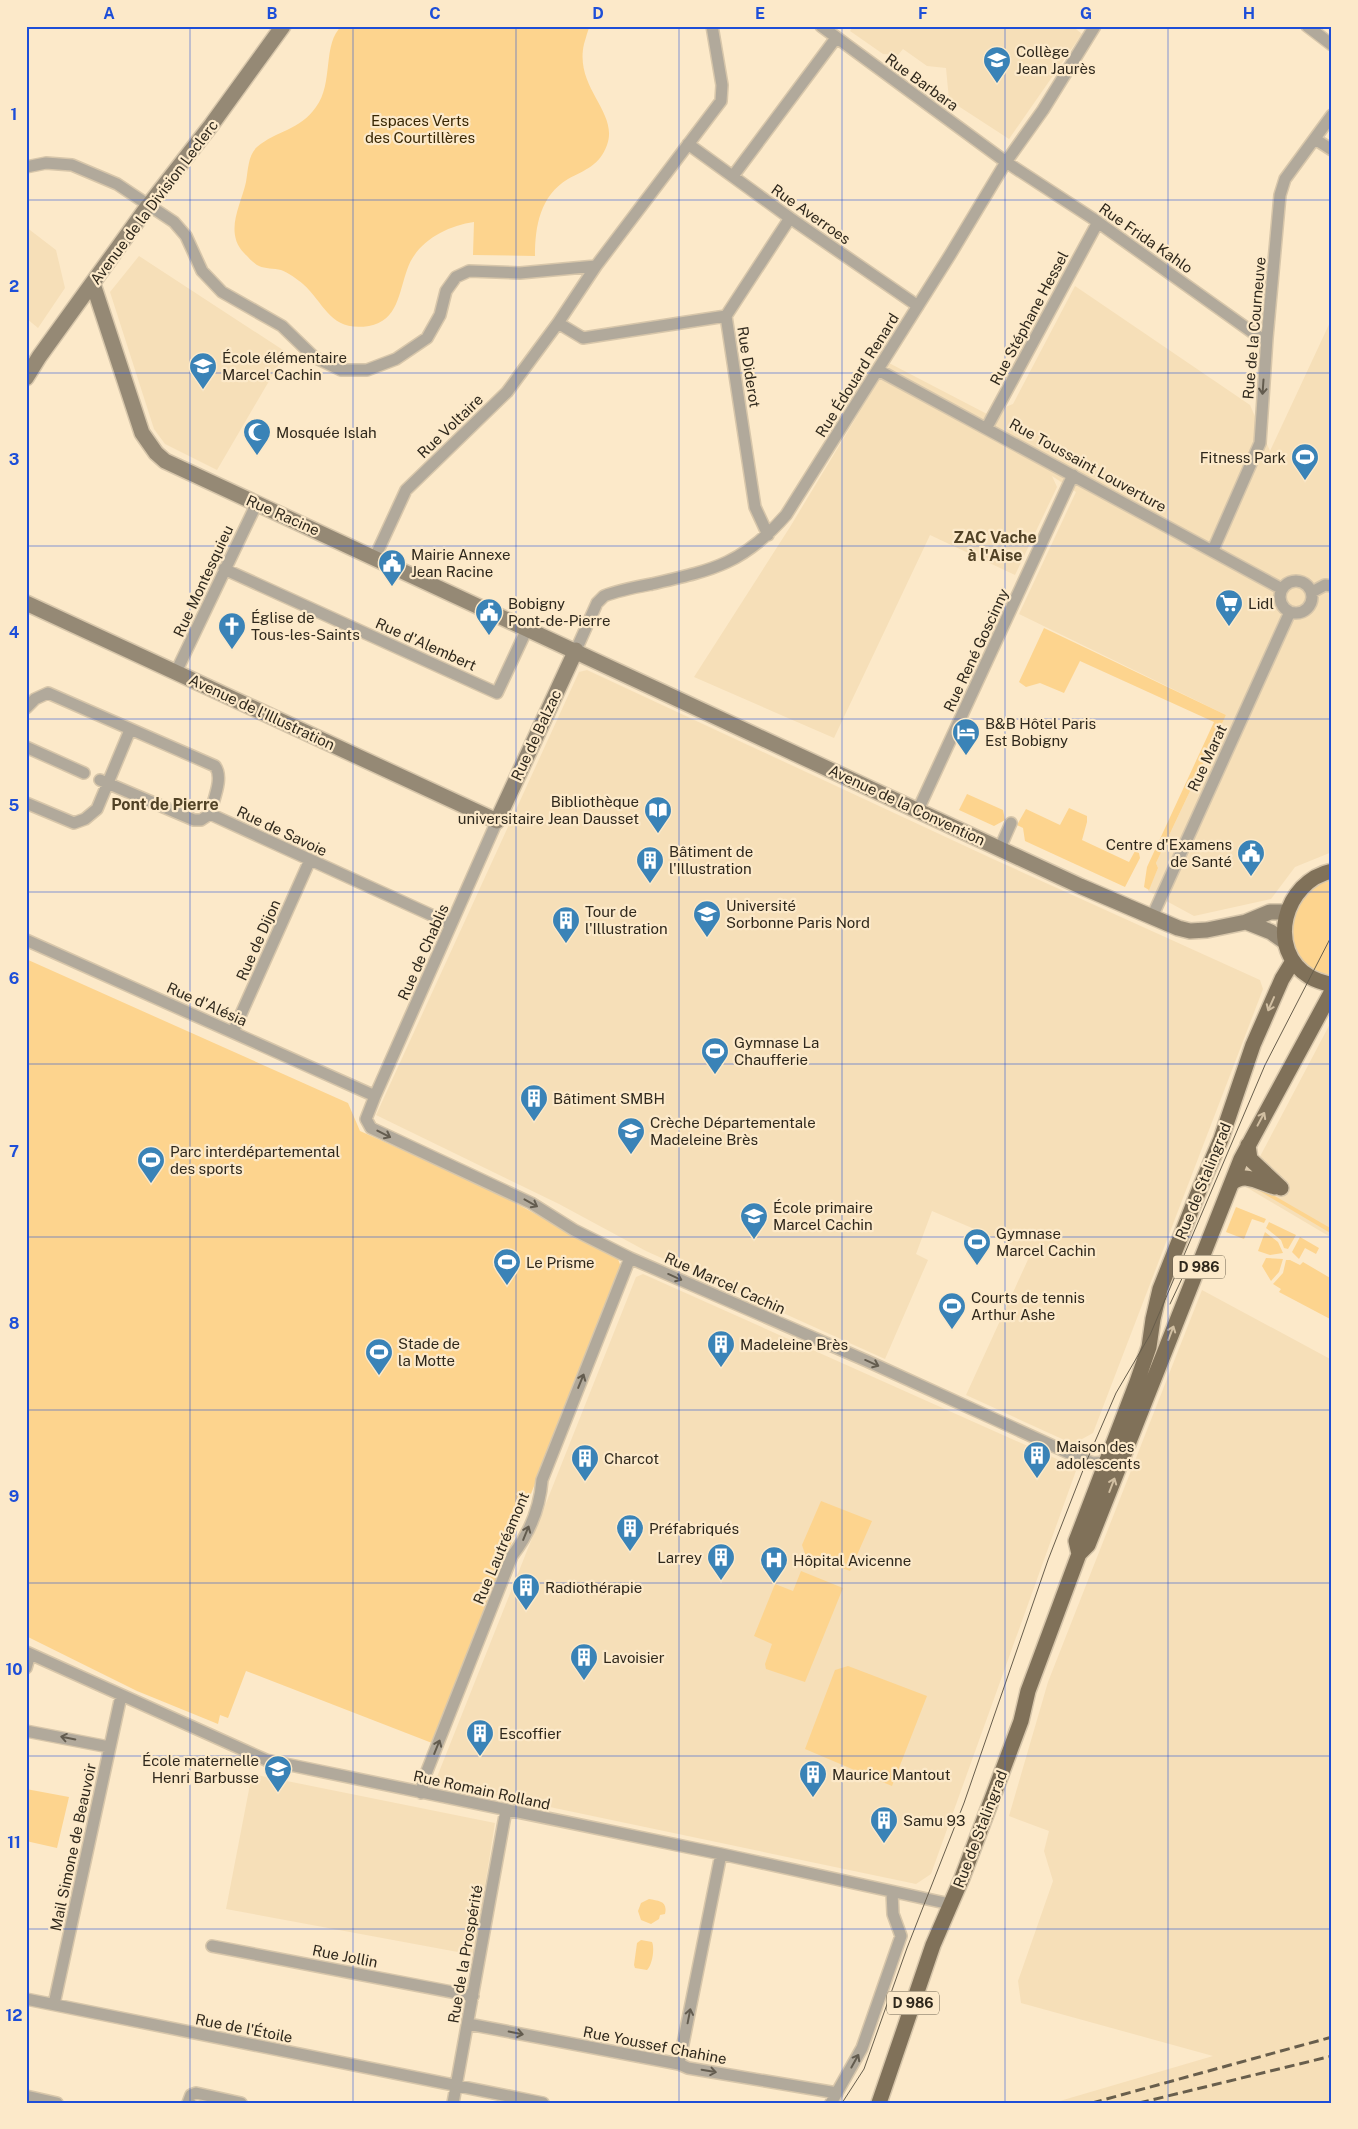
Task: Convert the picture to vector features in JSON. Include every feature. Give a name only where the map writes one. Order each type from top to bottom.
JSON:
[{"type":"main road","points":[[1332,871],[1319,874],[1304,884],[1290,902],[1284,922],[1286,942],[1293,961],[1309,977],[1332,986]]},
{"type":"main road","name":"Rue de Stalingrad","points":[[1079,1554],[1076,1541],[1138,1382],[1149,1346],[1160,1289],[1221,1139],[1253,1045],[1282,979],[1293,961]]},
{"type":"main road","name":"Rue de Stalingrad","points":[[879,2103],[933,1945],[962,1878],[1013,1742],[1028,1691],[1079,1554],[1088,1545],[1231,1184],[1248,1146],[1332,991]]},
{"type":"main road","points":[[1231,1184],[1239,1178],[1250,1178],[1281,1188],[1250,1159],[1248,1146]]},
{"type":"main road","points":[[1106,1462],[1124,1455]]},
{"type":"street","name":"Rue Voltaire","points":[[375,556],[406,490],[506,392],[558,323],[596,266],[721,101],[722,85],[712,26]]},
{"type":"street","name":"Rue Barbara","points":[[821,26],[1006,162]]},
{"type":"street","name":"Rue Édouard Renard","points":[[576,650],[597,603],[604,596],[697,574],[720,566],[740,556],[768,535],[786,515],[1006,162],[1043,110],[1095,26]]},
{"type":"street","points":[[1307,26],[1332,45]]},
{"type":"street","name":"Avenue de la Division Leclerc","points":[[26,378],[148,206],[212,124],[277,28]]},
{"type":"street","points":[[732,176],[836,38]]},
{"type":"street","name":"Rue de la Courneuve","points":[[1212,550],[1260,443],[1280,195],[1285,179],[1332,115]]},
{"type":"street","points":[[1315,139],[1332,150]]},
{"type":"street","name":"Rue Averroes","points":[[688,144],[790,218],[918,306]]},
{"type":"street","name":"Rue Frida Kahlo","points":[[1006,162],[1098,222],[1260,337],[1267,338]]},
{"type":"street","points":[[26,167],[46,163],[72,165],[117,184],[174,222],[186,236],[202,271],[222,292],[282,326],[314,357],[340,370],[367,370],[396,359],[427,338],[440,315],[446,291],[456,277],[469,271],[520,274],[596,266]]},
{"type":"street","name":"Rue Diderot","points":[[768,535],[755,507],[726,316],[790,218]]},
{"type":"street","name":"Rue Stéphane Hessel","points":[[987,427],[1098,222]]},
{"type":"street","name":"Rue Racine","points":[[93,284],[142,433],[156,453],[165,460],[375,556],[526,629],[576,650]]},
{"type":"street","points":[[558,323],[583,338],[726,316]]},
{"type":"street","name":"Rue Toussaint Louverture","points":[[878,370],[987,427],[1282,589]]},
{"type":"street","name":"Rue René Goscinny","points":[[918,810],[1073,475]]},
{"type":"street","name":"Rue Montesquieu","points":[[176,672],[257,503]]},
{"type":"street","name":"Rue d'Alembert","points":[[224,569],[497,693],[526,629]]},
{"type":"street","points":[[1290,582],[1300,582],[1312,592],[1309,608],[1300,613],[1290,612],[1282,605],[1280,600],[1282,589],[1290,582]]},
{"type":"street","points":[[1312,592],[1325,585],[1332,586]]},
{"type":"street","name":"Avenue de l'Illustration","points":[[26,603],[498,821]]},
{"type":"street","name":"Rue Marat","points":[[1152,916],[1290,612]]},
{"type":"street","name":"Avenue de la Convention","points":[[576,650],[1000,848],[1178,928],[1190,931],[1246,922],[1270,912],[1286,912]]},
{"type":"street","name":"Rue de Balzac","points":[[498,821],[576,650]]},
{"type":"street","points":[[26,708],[35,699],[48,693],[215,766],[219,771],[210,814],[201,820],[194,820],[104,782]]},
{"type":"street","points":[[26,803],[74,823],[85,819],[97,809],[104,782],[130,730]]},
{"type":"street","points":[[26,747],[84,773]]},
{"type":"street","name":"Rue de Savoie","points":[[210,814],[451,924]]},
{"type":"street","name":"Rue de Chablis","points":[[375,1096],[498,821]]},
{"type":"street","points":[[1000,848],[1011,822]]},
{"type":"street","name":"Rue de Dijon","points":[[233,1032],[310,860]]},
{"type":"street","points":[[1246,922],[1271,932],[1286,942]]},
{"type":"street","name":"Rue d'Alésia","points":[[26,940],[375,1096]]},
{"type":"street","name":"Rue Marcel Cachin","points":[[375,1096],[366,1119],[371,1128],[531,1203],[574,1230],[630,1258],[868,1361],[1073,1455],[1093,1463],[1106,1462]]},
{"type":"street","name":"Rue Lautréamont","points":[[421,1793],[425,1776],[512,1556],[523,1541],[541,1498],[542,1480],[630,1258]]},
{"type":"street","points":[[26,1668],[28,1653]]},
{"type":"street","name":"Rue Romain Rolland","points":[[28,1653],[266,1760],[721,1854],[950,1904]]},
{"type":"street","name":"Mail Simone de Beauvoir","points":[[54,2004],[121,1696]]},
{"type":"street","points":[[26,1731],[110,1747]]},
{"type":"street","name":"Rue de la Prospérité","points":[[454,2103],[506,1810]]},
{"type":"street","points":[[679,2064],[721,1854]]},
{"type":"street","points":[[834,2098],[862,2048],[901,1936],[893,1914],[892,1892]]},
{"type":"street","name":"Rue Jollin","points":[[212,1946],[473,1996]]},
{"type":"street","name":"Rue de l'Étoile","points":[[26,1999],[542,2103]]},
{"type":"street","name":"Rue Youssef Chahine","points":[[468,2024],[679,2064],[688,2068],[834,2098]]},
{"type":"street","points":[[189,2099],[196,2093],[241,2103]]},
{"type":"street","points":[[26,2096],[57,2103]]},
{"type":"shaded area","name":"Collège Jean Jaurès","points":[[854,26],[1077,26],[1076,29],[1082,34],[1009,139],[949,100],[946,68],[927,66],[903,49],[898,55],[883,54],[850,31]]},
{"type":"shaded area","points":[[26,227],[56,250],[65,288],[38,328],[26,318]]},
{"type":"shaded area","name":"École élémentaire Marcel Cachin","points":[[139,256],[286,352],[217,470],[165,444],[154,429],[110,292]]},
{"type":"shaded area","points":[[1075,286],[1250,405],[1270,451],[1332,318],[1332,852],[1295,867],[1271,899],[1194,916],[1148,891],[1158,868],[1156,863],[1226,715],[1019,614],[1076,492],[1052,476],[1057,487],[1015,575],[930,535],[834,738],[694,677],[790,527],[889,363],[987,414],[1013,404]]},
{"type":"shaded area","points":[[587,670],[993,859],[1260,980],[1263,989],[1093,1433],[1073,1444],[966,1395],[1031,1253],[932,1211],[916,1254],[928,1260],[885,1359],[646,1251],[559,1204],[376,1115],[579,672]]},
{"type":"shaded area","points":[[1332,1020],[1332,1238],[1245,1185]]},
{"type":"shaded area","name":"Hôpital Avicenne","points":[[643,1274],[1077,1468],[931,1874],[916,1884],[440,1784],[437,1777],[636,1277]]},
{"type":"shaded area","points":[[1202,1290],[1332,1360],[1332,2103],[1053,2103],[1213,2056],[1021,2003],[1018,1981],[1053,1881],[1044,1851],[1049,1831],[1009,1816],[1048,1682]]},
{"type":"shaded area","points":[[252,1774],[495,1823],[474,1955],[226,1909]]},
{"type":"green space","name":"Espaces Verts des Courtillères","points":[[342,26],[590,26],[584,44],[583,60],[585,74],[607,121],[609,133],[604,152],[596,162],[559,186],[545,203],[538,223],[535,256],[473,255],[474,222],[453,227],[433,237],[417,251],[411,260],[392,312],[379,323],[356,327],[337,321],[296,278],[281,270],[261,267],[253,262],[238,245],[235,236],[236,218],[249,163],[254,150],[265,141],[295,126],[316,107],[325,87],[332,42]]},
{"type":"green space","points":[[1044,628],[1226,715],[1156,863],[1158,868],[1149,890],[1144,887],[1147,867],[1214,722],[1080,661],[1064,693],[1040,683],[1026,687],[1019,682]]},
{"type":"green space","points":[[967,794],[1003,810],[1005,820],[994,826],[959,810]]},
{"type":"green space","points":[[1069,808],[1087,816],[1082,840],[1129,862],[1135,851],[1139,853],[1140,858],[1125,887],[1025,841],[1023,828],[1017,825],[1026,809],[1060,825]]},
{"type":"green space","points":[[1332,878],[1332,979],[1314,971],[1299,958],[1293,947],[1291,925],[1295,905],[1302,896],[1317,885]]},
{"type":"green space","name":"Stade de la Motte","points":[[26,959],[348,1103],[360,1131],[486,1187],[618,1259],[621,1267],[432,1743],[246,1671],[228,1718],[220,1715],[218,1724],[137,1691],[26,1636]]},
{"type":"green space","points":[[1246,1183],[1254,1184],[1332,1229],[1332,1234]]},
{"type":"green space","points":[[1236,1207],[1266,1219],[1264,1223],[1252,1219],[1244,1239],[1226,1232]]},
{"type":"green space","points":[[1269,1222],[1296,1235],[1288,1249],[1284,1248],[1281,1240],[1266,1228]]},
{"type":"green space","points":[[1265,1232],[1278,1242],[1283,1253],[1270,1255],[1258,1251]]},
{"type":"green space","points":[[1300,1237],[1319,1248],[1316,1254],[1305,1248],[1299,1259],[1292,1252]]},
{"type":"green space","points":[[1266,1258],[1283,1259],[1279,1272],[1271,1281],[1262,1266]]},
{"type":"green space","points":[[1286,1260],[1300,1265],[1303,1262],[1332,1279],[1332,1320],[1279,1292],[1281,1289],[1273,1284],[1283,1273]]},
{"type":"green space","points":[[821,1501],[872,1521],[850,1571],[805,1554],[802,1545]]},
{"type":"green space","points":[[801,1571],[843,1588],[805,1682],[766,1669],[765,1664],[772,1644],[754,1636],[775,1584],[793,1591]]},
{"type":"green space","points":[[848,1666],[927,1696],[892,1786],[805,1749],[835,1670]]},
{"type":"green space","points":[[26,1789],[69,1797],[57,1848],[26,1841]]},
{"type":"green space","points":[[649,1899],[662,1902],[666,1910],[665,1914],[660,1915],[659,1919],[651,1924],[641,1920],[638,1911],[641,1903]]},
{"type":"green space","points":[[641,1940],[652,1942],[653,1945],[652,1961],[647,1970],[635,1968],[634,1965],[637,1943]]},
{"type":"tram line","points":[[842,2103],[864,2069],[907,1948],[964,1803],[1048,1560],[1087,1460],[1116,1393],[1150,1335],[1265,1065],[1332,935]]},
{"type":"tram line","points":[[1170,1304],[1186,1270]]},
{"type":"railway","points":[[1092,2103],[1332,2037]]},
{"type":"railway","points":[[1139,2103],[1332,2056]]},
{"type":"place","name":"Collège Jean Jaurès","points":[[997,84]]},
{"type":"place","name":"École élémentaire Marcel Cachin","points":[[203,390]]},
{"type":"place","name":"Mosquée Islah","points":[[257,456]]},
{"type":"place","name":"Fitness Park","points":[[1305,481]]},
{"type":"place","name":"Mairie Annexe Jean Racine","points":[[392,587]]},
{"type":"place","name":"Lidl","points":[[1229,627]]},
{"type":"place","name":"Bobigny Pont-de-Pierre","points":[[489,636]]},
{"type":"place","name":"Église de Tous-les-Saints","points":[[232,650]]},
{"type":"place","name":"B&B Hôtel Paris Est Bobigny","points":[[966,756]]},
{"type":"place","name":"Bibliothèque universitaire Jean Dausset","points":[[658,834]]},
{"type":"place","name":"Centre d'Examens de Santé","points":[[1251,877]]},
{"type":"place","name":"Bâtiment de l'Illustration","points":[[650,884]]},
{"type":"place","name":"Université Sorbonne Paris Nord","points":[[707,938]]},
{"type":"place","name":"Tour de l'Illustration","points":[[566,944]]},
{"type":"place","name":"Gymnase La Chaufferie","points":[[715,1075]]},
{"type":"place","name":"Bâtiment SMBH","points":[[534,1122]]},
{"type":"place","name":"Crèche Départementale Madeleine Brès","points":[[631,1155]]},
{"type":"place","name":"Parc interdépartemental des sports","points":[[151,1184]]},
{"type":"place","name":"École primaire Marcel Cachin","points":[[754,1240]]},
{"type":"place","name":"Gymnase Marcel Cachin","points":[[977,1266]]},
{"type":"place","name":"Le Prisme","points":[[507,1286]]},
{"type":"place","name":"Courts de tennis Arthur Ashe","points":[[952,1330]]},
{"type":"place","name":"Madeleine Brès","points":[[721,1368]]},
{"type":"place","name":"Stade de la Motte","points":[[379,1376]]},
{"type":"place","name":"Maison des adolescents","points":[[1037,1479]]},
{"type":"place","name":"Charcot","points":[[585,1482]]},
{"type":"place","name":"Préfabriqués","points":[[630,1552]]},
{"type":"place","name":"Larrey","points":[[721,1581]]},
{"type":"place","name":"Hôpital Avicenne","points":[[774,1584]]},
{"type":"place","name":"Radiothérapie","points":[[526,1611]]},
{"type":"place","name":"Lavoisier","points":[[584,1681]]},
{"type":"place","name":"Escoffier","points":[[480,1757]]},
{"type":"place","name":"École maternelle Henri Barbusse","points":[[278,1793]]},
{"type":"place","name":"Maurice Mantout","points":[[813,1798]]},
{"type":"place","name":"Samu 93","points":[[884,1844]]},
{"type":"district","name":"ZAC Vache à l'Aise","points":[[995,546]]},
{"type":"district","name":"Pont de Pierre","points":[[165,804]]}]
